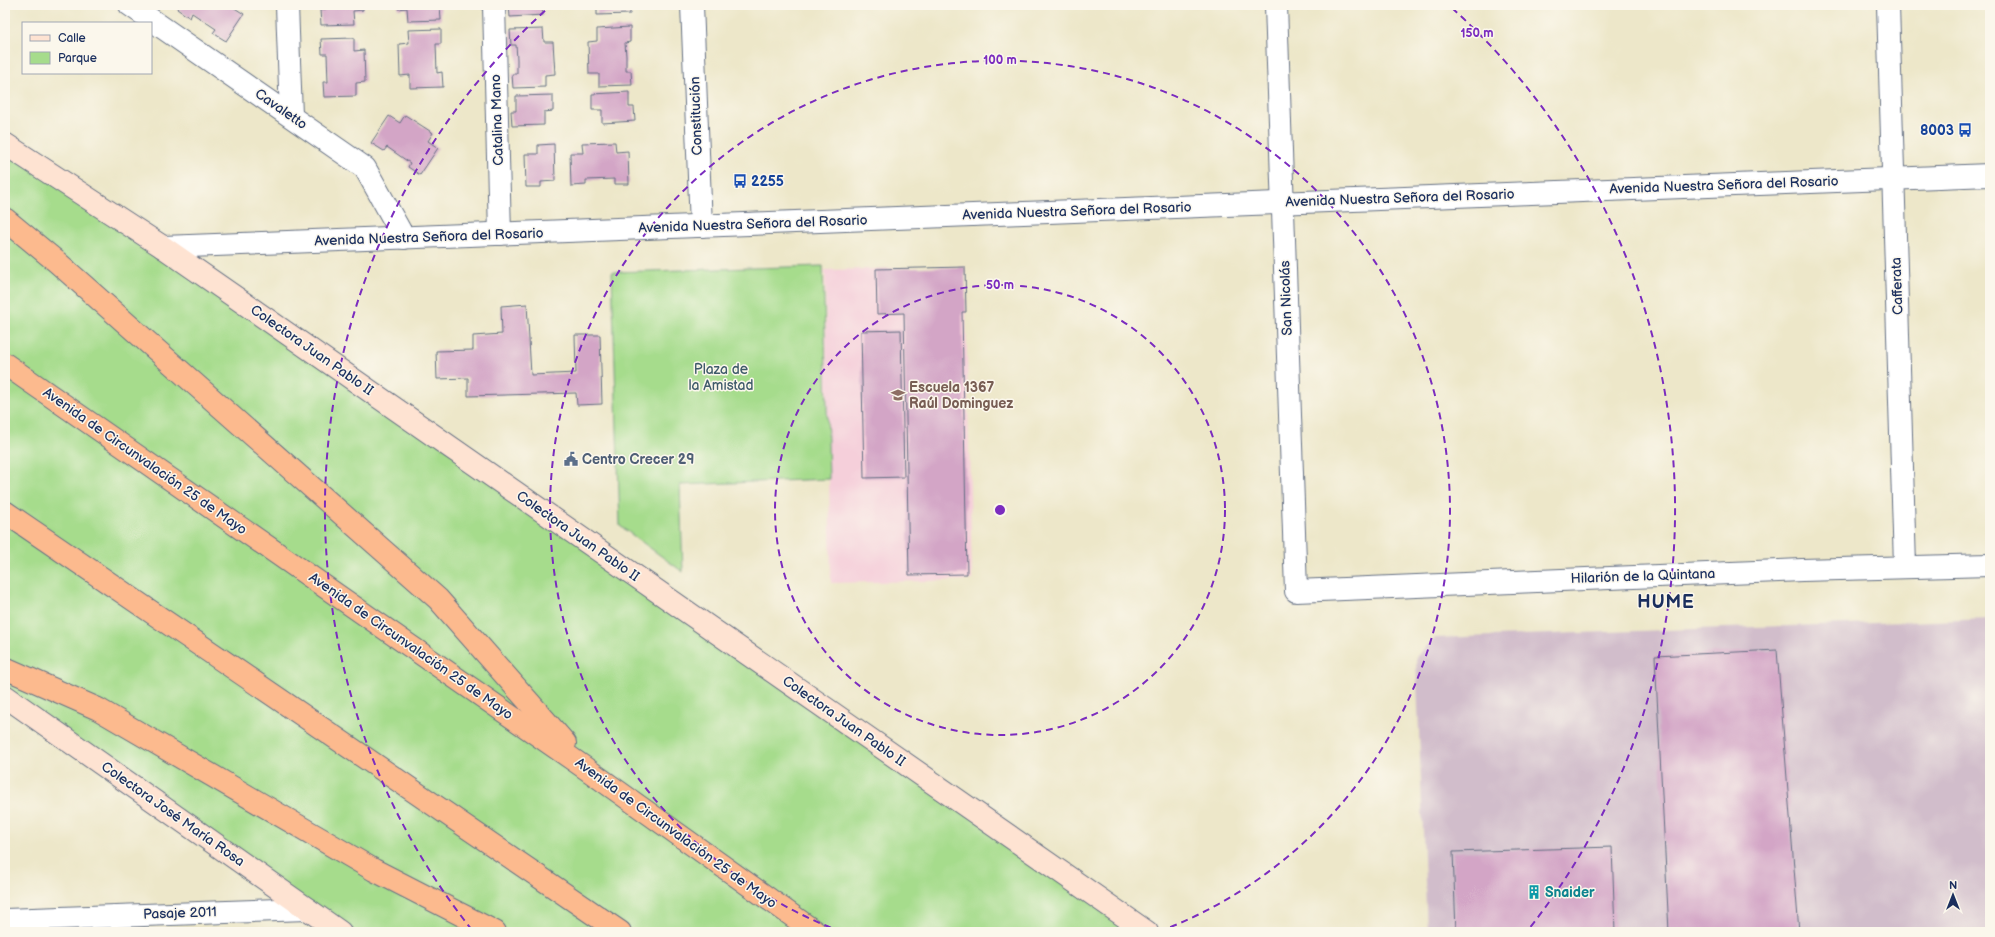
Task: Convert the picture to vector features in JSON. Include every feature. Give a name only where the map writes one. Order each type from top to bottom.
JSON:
[{"type":"highway","points":[[5,219],[69,272],[438,599],[588,770]]},
{"type":"highway","name":"Avenida de Circunvalación 25 de Mayo","points":[[5,364],[588,770],[815,932]]},
{"type":"highway","points":[[5,512],[620,932]]},
{"type":"highway","points":[[5,668],[98,709],[374,870],[495,932]]},
{"type":"main road","name":"Colectora Juan Pablo II","points":[[5,144],[163,247],[1147,932]]},
{"type":"main road","name":"Colectora José María Rosa","points":[[5,696],[340,932]]},
{"type":"street","name":"Cavaletto","points":[[130,5],[365,168],[404,238]]},
{"type":"street","points":[[287,5],[291,116]]},
{"type":"street","name":"Catalina Mano","points":[[494,5],[500,234]]},
{"type":"street","name":"Constitución","points":[[692,5],[701,226]]},
{"type":"street","name":"San Nicolás","points":[[1276,5],[1296,591]]},
{"type":"street","name":"Cafferata","points":[[1888,5],[1905,566]]},
{"type":"street","name":"Avenida Nuestra Señora del Rosario","points":[[163,247],[1990,175]]},
{"type":"street","name":"Hilarión de la Quintana","points":[[1296,591],[1905,566],[1990,564]]},
{"type":"street","name":"Pasaje 2011","points":[[5,920],[306,909]]},
{"type":"shaded area","name":"Escuela 1367 Raúl Dominguez","points":[[965,267],[972,580],[831,583],[825,270]]},
{"type":"shaded area","points":[[1990,619],[1990,932],[1427,932],[1416,657],[1435,638]]},
{"type":"green space","points":[[5,144],[1147,932],[340,932],[5,696]]},
{"type":"green space","name":"Plaza de la Amistad","points":[[823,266],[829,479],[680,485],[683,572],[620,526],[612,272]]},
{"type":"building","points":[[180,5],[234,5],[233,7],[244,14],[226,41],[213,33],[216,29],[192,13],[190,18],[177,9]]},
{"type":"building","points":[[325,5],[363,5],[363,10],[353,11],[354,24],[321,25],[320,10],[325,10]]},
{"type":"building","points":[[398,5],[440,5],[441,20],[408,21],[407,8],[398,9]]},
{"type":"building","points":[[509,5],[542,5],[543,15],[510,17]]},
{"type":"building","points":[[597,5],[630,5],[630,14],[597,15]]},
{"type":"building","points":[[630,27],[630,42],[625,43],[626,71],[631,71],[632,85],[599,86],[599,74],[589,74],[588,42],[597,41],[597,29]]},
{"type":"building","points":[[441,29],[441,44],[436,44],[437,73],[442,72],[443,87],[410,88],[410,75],[400,76],[399,44],[409,43],[408,30]]},
{"type":"building","points":[[543,29],[544,42],[553,42],[555,74],[545,75],[545,87],[513,88],[512,74],[517,74],[517,59],[516,45],[511,45],[510,30]]},
{"type":"building","points":[[354,38],[354,51],[364,50],[365,82],[356,83],[356,96],[324,97],[323,82],[328,82],[327,54],[322,54],[321,39]]},
{"type":"building","points":[[629,92],[629,107],[634,107],[635,121],[602,123],[602,110],[592,110],[592,94]]},
{"type":"building","points":[[553,95],[553,111],[544,112],[544,125],[512,126],[511,111],[516,111],[516,96]]},
{"type":"building","points":[[405,115],[433,133],[428,141],[438,148],[420,175],[408,167],[410,163],[387,147],[384,151],[371,143],[389,116],[400,123]]},
{"type":"building","points":[[615,142],[616,152],[628,151],[629,184],[614,184],[614,179],[586,180],[586,185],[571,186],[570,153],[583,153],[582,143]]},
{"type":"building","points":[[554,144],[555,181],[541,182],[541,187],[526,187],[525,154],[538,154],[538,145]]},
{"type":"building","points":[[965,267],[966,312],[962,312],[967,574],[909,575],[904,313],[877,314],[876,269]]},
{"type":"building","points":[[527,304],[531,375],[576,373],[575,335],[600,335],[602,404],[577,405],[576,393],[468,396],[468,378],[437,379],[436,351],[473,350],[473,336],[502,334],[501,306]]},
{"type":"building","points":[[901,330],[904,477],[864,478],[861,331]]},
{"type":"building","points":[[1777,650],[1799,932],[1669,932],[1655,656]]},
{"type":"building","name":"Snaider","points":[[1612,847],[1615,932],[1456,932],[1453,852]]},
{"type":"place","name":"8003","points":[[1965,130]]},
{"type":"place","name":"2255","points":[[740,181]]},
{"type":"place","name":"Escuela 1367 Raúl Dominguez","points":[[898,395]]},
{"type":"place","name":"Centro Crecer 29","points":[[571,459]]},
{"type":"place","name":"Snaider","points":[[1534,892]]},
{"type":"district","name":"HUME","points":[[1666,602]]}]
